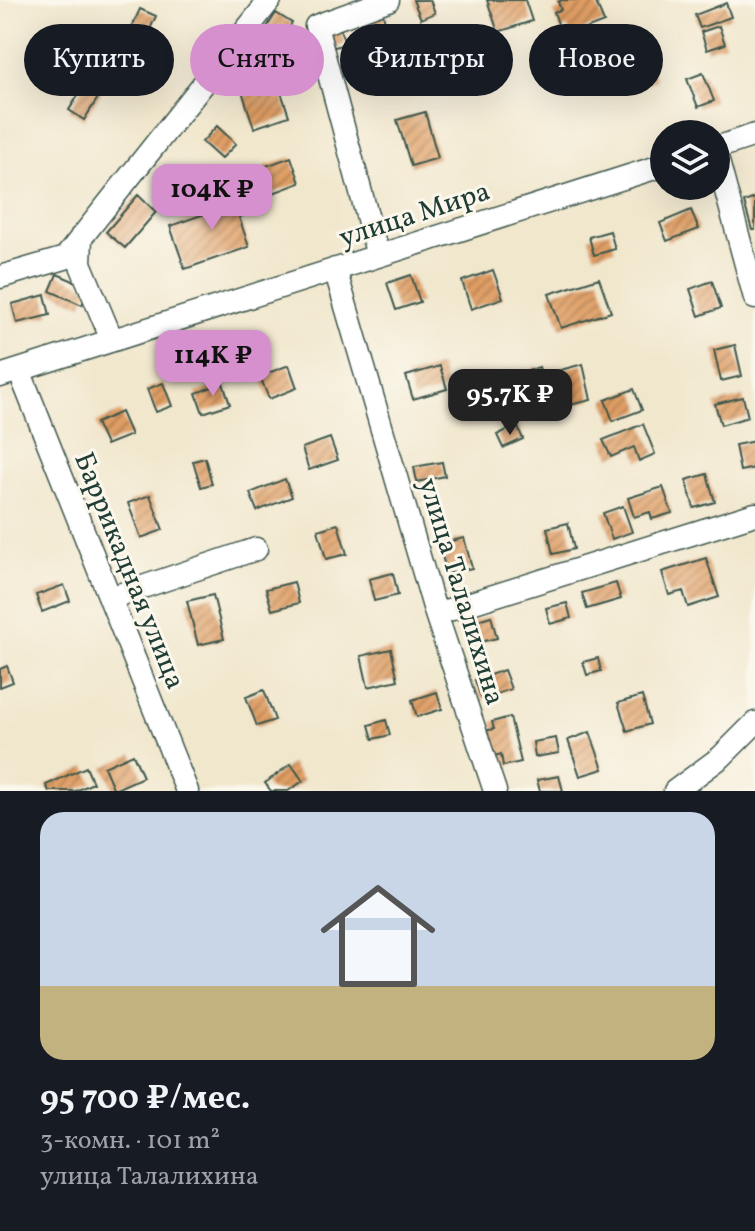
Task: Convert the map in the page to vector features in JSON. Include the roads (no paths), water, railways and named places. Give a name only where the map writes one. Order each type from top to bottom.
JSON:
[{"type":"street","points":[[0,277],[65,258],[270,0]]},
{"type":"street","points":[[378,256],[316,26],[388,0]]},
{"type":"street","points":[[730,145],[755,135]]},
{"type":"street","name":"улица Мира","points":[[9,373],[650,169]]},
{"type":"street","points":[[729,200],[755,298]]},
{"type":"street","points":[[81,237],[80,263],[112,340]]},
{"type":"street","name":"улица Талалихина","points":[[335,269],[436,614],[495,791]]},
{"type":"street","name":"Баррикадная улица","points":[[9,373],[110,598],[187,791]]},
{"type":"street","points":[[436,614],[755,514]]},
{"type":"street","points":[[110,598],[256,549]]},
{"type":"street","points":[[675,791],[721,757],[755,723]]}]
